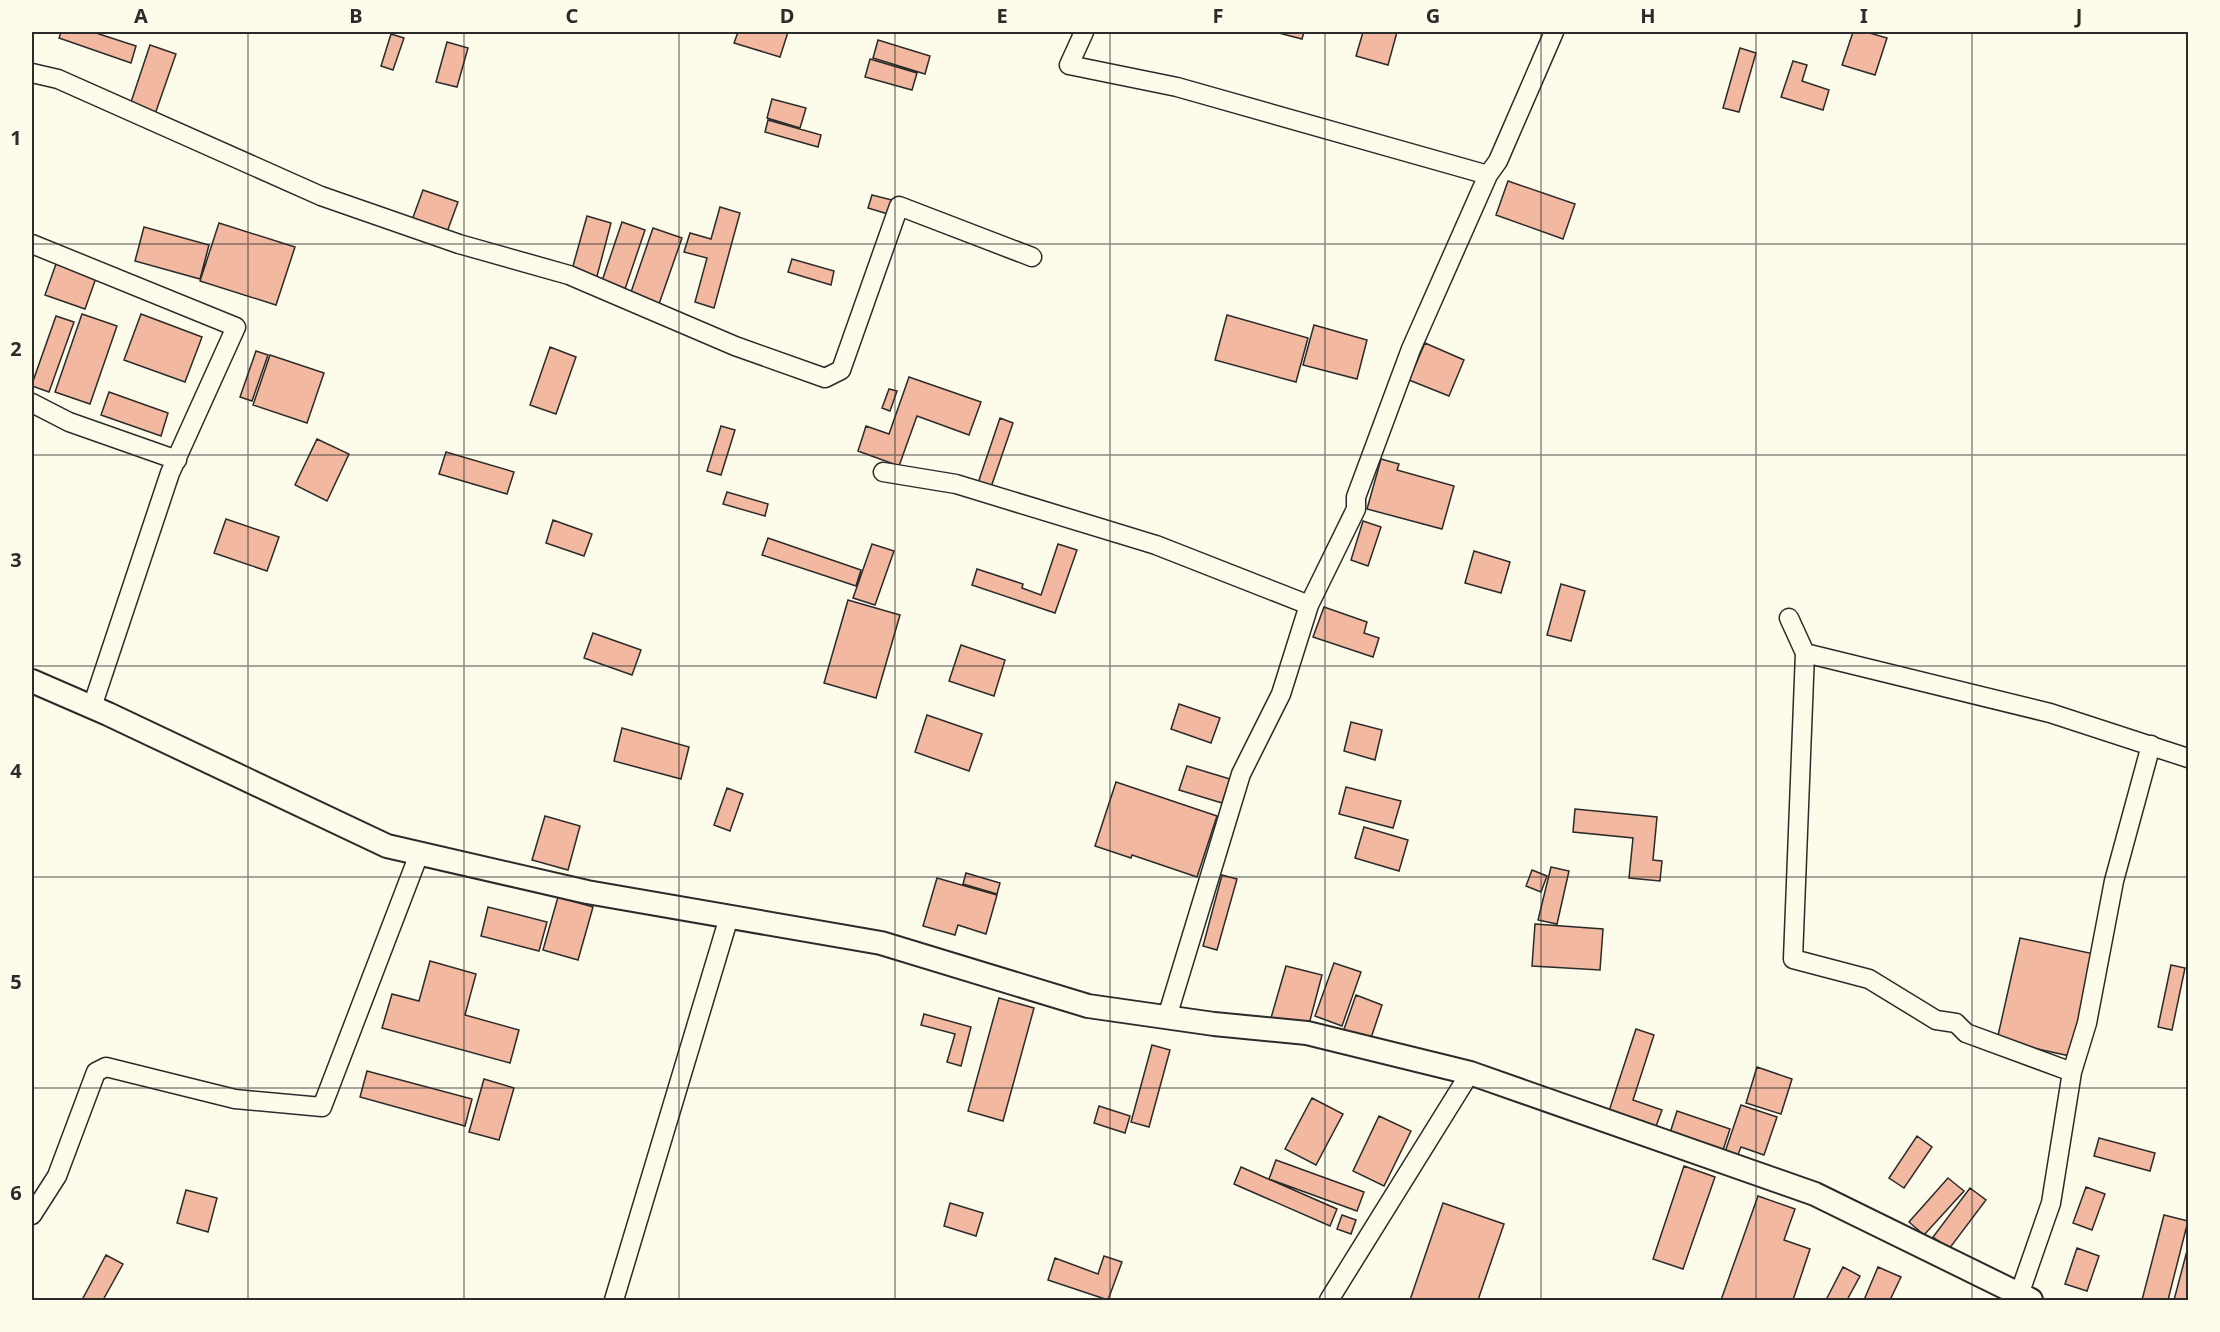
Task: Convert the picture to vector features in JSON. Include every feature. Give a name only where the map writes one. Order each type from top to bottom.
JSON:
[{"type":"street","points":[[1084,32],[1069,65],[1177,87],[1488,175]]},
{"type":"street","points":[[1167,1017],[1241,774],[1281,694],[1309,605],[1356,509],[1356,497],[1411,350],[1488,175],[1498,161],[1554,32]]},
{"type":"street","points":[[32,73],[58,79],[321,196],[459,244],[569,275],[735,346],[825,378],[841,370],[899,207],[1032,257]]},
{"type":"street","points":[[32,243],[236,327],[177,460],[92,707]]},
{"type":"street","points":[[32,403],[69,422],[177,460]]},
{"type":"street","points":[[883,472],[956,484],[1156,545],[1309,605]]},
{"type":"street","points":[[1789,618],[1805,653],[1793,959],[1869,979],[1936,1020],[1956,1023],[1966,1033],[2072,1072]]},
{"type":"street","points":[[1805,653],[2050,713],[2188,758]]},
{"type":"street","points":[[32,681],[387,846],[587,892],[881,943],[1088,1006],[1307,1033],[1470,1073],[1815,1194],[2025,1298],[2051,1203],[2072,1072],[2087,1023],[2114,881],[2151,745]]},
{"type":"street","points":[[32,1215],[57,1176],[96,1072],[106,1067],[235,1099],[322,1107],[419,854]]},
{"type":"street","points":[[614,1300],[729,917]]},
{"type":"street","points":[[1329,1300],[1470,1073]]},
{"type":"building","points":[[61,32],[93,32],[136,46],[131,63],[59,38]]},
{"type":"building","points":[[738,32],[788,32],[780,57],[734,43]]},
{"type":"building","points":[[1275,32],[1304,32],[1302,39]]},
{"type":"building","points":[[1363,32],[1397,32],[1388,65],[1356,56]]},
{"type":"building","points":[[1853,32],[1866,32],[1887,38],[1875,75],[1842,65]]},
{"type":"building","points":[[391,34],[404,38],[393,70],[381,66]]},
{"type":"building","points":[[878,40],[930,56],[925,74],[873,58]]},
{"type":"building","points":[[447,42],[468,48],[457,87],[436,82]]},
{"type":"building","points":[[150,45],[176,54],[154,117],[129,108]]},
{"type":"building","points":[[1740,48],[1756,53],[1739,112],[1723,108]]},
{"type":"building","points":[[870,59],[917,73],[912,90],[865,77]]},
{"type":"building","points":[[1793,61],[1807,65],[1802,81],[1829,90],[1823,110],[1781,97]]},
{"type":"building","points":[[772,99],[806,108],[800,128],[767,118]]},
{"type":"building","points":[[768,120],[821,135],[818,147],[765,132]]},
{"type":"building","points":[[1508,181],[1575,204],[1563,239],[1496,215]]},
{"type":"building","points":[[423,190],[458,202],[447,232],[412,220]]},
{"type":"building","points":[[872,195],[892,200],[888,214],[868,208]]},
{"type":"building","points":[[720,207],[740,213],[714,308],[695,302],[707,258],[684,252],[690,233],[711,239]]},
{"type":"building","points":[[587,216],[611,223],[596,280],[571,273]]},
{"type":"building","points":[[622,222],[645,230],[624,292],[601,284]]},
{"type":"building","points":[[219,223],[295,247],[276,305],[200,281]]},
{"type":"building","points":[[144,227],[209,245],[200,279],[135,261]]},
{"type":"building","points":[[653,228],[682,238],[659,304],[630,295]]},
{"type":"building","points":[[792,259],[834,271],[831,285],[788,272]]},
{"type":"building","points":[[56,264],[96,278],[85,309],[45,295]]},
{"type":"building","points":[[82,314],[117,326],[90,404],[55,392]]},
{"type":"building","points":[[141,314],[202,337],[185,382],[124,360]]},
{"type":"building","points":[[1227,315],[1308,338],[1296,382],[1215,360]]},
{"type":"building","points":[[56,316],[74,322],[49,392],[32,386],[32,384]]},
{"type":"building","points":[[1314,325],[1367,340],[1357,379],[1303,365]]},
{"type":"building","points":[[1425,343],[1464,360],[1449,396],[1409,380]]},
{"type":"building","points":[[550,347],[576,357],[556,414],[530,405]]},
{"type":"building","points":[[256,351],[268,355],[252,401],[240,397]]},
{"type":"building","points":[[270,355],[324,373],[307,423],[253,405]]},
{"type":"building","points":[[909,377],[981,402],[969,435],[917,416],[899,466],[858,451],[866,426],[889,434]]},
{"type":"building","points":[[889,389],[897,391],[890,411],[882,408]]},
{"type":"building","points":[[109,392],[168,413],[161,436],[101,415]]},
{"type":"building","points":[[1000,418],[1013,423],[990,490],[977,486]]},
{"type":"building","points":[[721,426],[735,430],[721,475],[707,471]]},
{"type":"building","points":[[317,439],[349,454],[327,501],[295,485]]},
{"type":"building","points":[[446,452],[514,472],[507,494],[439,474]]},
{"type":"building","points":[[1381,459],[1399,464],[1397,470],[1454,486],[1442,529],[1367,509]]},
{"type":"building","points":[[727,492],[768,504],[765,516],[723,504]]},
{"type":"building","points":[[226,519],[279,537],[267,571],[214,553]]},
{"type":"building","points":[[553,520],[592,534],[584,556],[546,543]]},
{"type":"building","points":[[1363,521],[1381,527],[1368,566],[1351,560]]},
{"type":"building","points":[[768,538],[861,570],[856,586],[762,555]]},
{"type":"building","points":[[872,544],[894,551],[875,605],[853,598]]},
{"type":"building","points":[[1058,544],[1077,550],[1055,613],[972,585],[977,569],[1023,584],[1022,588],[1041,595]]},
{"type":"building","points":[[1474,551],[1510,562],[1501,593],[1465,583]]},
{"type":"building","points":[[1561,584],[1585,591],[1571,641],[1547,635]]},
{"type":"building","points":[[848,600],[900,615],[876,698],[824,683]]},
{"type":"building","points":[[1324,607],[1367,622],[1364,633],[1379,638],[1373,657],[1313,637]]},
{"type":"building","points":[[593,633],[641,650],[632,675],[584,658]]},
{"type":"building","points":[[961,645],[1005,660],[994,696],[949,681]]},
{"type":"building","points":[[1179,704],[1220,718],[1211,743],[1171,729]]},
{"type":"building","points":[[927,715],[982,734],[969,771],[915,752]]},
{"type":"building","points":[[1351,722],[1382,730],[1375,760],[1344,751]]},
{"type":"building","points":[[622,728],[689,747],[681,779],[614,761]]},
{"type":"building","points":[[1187,766],[1230,779],[1222,803],[1179,790]]},
{"type":"building","points":[[1116,782],[1217,816],[1197,877],[1132,855],[1131,858],[1095,846]]},
{"type":"building","points":[[1346,787],[1401,801],[1393,828],[1339,814]]},
{"type":"building","points":[[727,788],[743,794],[730,831],[714,825]]},
{"type":"building","points":[[1575,809],[1657,817],[1653,860],[1662,861],[1660,881],[1629,878],[1633,838],[1573,832]]},
{"type":"building","points":[[545,816],[580,826],[568,870],[532,860]]},
{"type":"building","points":[[1364,827],[1408,840],[1399,871],[1355,858]]},
{"type":"building","points":[[1551,867],[1569,871],[1557,924],[1538,920]]},
{"type":"building","points":[[1532,870],[1547,876],[1541,892],[1526,886]]},
{"type":"building","points":[[966,873],[1000,883],[997,894],[963,884]]},
{"type":"building","points":[[1222,875],[1237,879],[1217,950],[1203,946]]},
{"type":"building","points":[[937,878],[997,895],[986,934],[958,925],[955,935],[923,926]]},
{"type":"building","points":[[558,897],[593,907],[578,960],[543,950]]},
{"type":"building","points":[[488,907],[547,922],[539,951],[481,936]]},
{"type":"building","points":[[1535,924],[1603,929],[1600,970],[1532,966]]},
{"type":"building","points":[[2020,938],[2094,954],[2070,1056],[1997,1040]]},
{"type":"building","points":[[430,961],[476,974],[465,1015],[519,1030],[510,1063],[382,1028],[392,994],[419,1001]]},
{"type":"building","points":[[1334,963],[1361,972],[1342,1026],[1315,1016]]},
{"type":"building","points":[[2171,965],[2185,968],[2172,1030],[2158,1027]]},
{"type":"building","points":[[1286,966],[1322,975],[1308,1028],[1271,1018]]},
{"type":"building","points":[[1356,995],[1382,1005],[1370,1041],[1343,1032]]},
{"type":"building","points":[[999,998],[1034,1008],[1003,1121],[968,1111]]},
{"type":"building","points":[[924,1014],[971,1027],[961,1066],[947,1062],[955,1034],[921,1025]]},
{"type":"building","points":[[1636,1029],[1654,1035],[1633,1100],[1662,1110],[1655,1129],[1608,1114]]},
{"type":"building","points":[[1152,1045],[1170,1050],[1149,1127],[1131,1122]]},
{"type":"building","points":[[1757,1067],[1792,1079],[1781,1114],[1746,1103]]},
{"type":"building","points":[[367,1071],[472,1099],[465,1126],[360,1097]]},
{"type":"building","points":[[484,1079],[514,1088],[499,1140],[469,1132]]},
{"type":"building","points":[[1312,1098],[1343,1114],[1316,1165],[1285,1149]]},
{"type":"building","points":[[1741,1105],[1777,1117],[1764,1155],[1741,1147],[1737,1157],[1725,1152]]},
{"type":"building","points":[[1099,1106],[1130,1116],[1125,1133],[1094,1123]]},
{"type":"building","points":[[1677,1111],[1730,1129],[1723,1150],[1670,1133]]},
{"type":"building","points":[[1379,1116],[1411,1131],[1384,1186],[1353,1171]]},
{"type":"building","points":[[1917,1136],[1932,1147],[1904,1188],[1889,1178]]},
{"type":"building","points":[[2099,1138],[2155,1153],[2150,1171],[2094,1156]]},
{"type":"building","points":[[1276,1160],[1364,1192],[1357,1211],[1269,1179]]},
{"type":"building","points":[[1684,1166],[1715,1177],[1683,1269],[1653,1259]]},
{"type":"building","points":[[1241,1167],[1337,1209],[1330,1226],[1234,1184]]},
{"type":"building","points":[[1948,1178],[1964,1191],[1924,1235],[1909,1222]]},
{"type":"building","points":[[2086,1187],[2105,1194],[2092,1230],[2073,1223]]},
{"type":"building","points":[[1970,1188],[1986,1200],[1949,1249],[1933,1237]]},
{"type":"building","points":[[186,1190],[217,1198],[208,1232],[177,1223]]},
{"type":"building","points":[[1758,1196],[1795,1209],[1784,1240],[1810,1249],[1793,1300],[1721,1300]]},
{"type":"building","points":[[950,1203],[983,1213],[976,1236],[944,1226]]},
{"type":"building","points":[[1443,1203],[1504,1224],[1478,1300],[1410,1300]]},
{"type":"building","points":[[1342,1215],[1356,1220],[1351,1234],[1337,1229]]},
{"type":"building","points":[[2164,1215],[2188,1221],[2168,1300],[2142,1300]]},
{"type":"building","points":[[2188,1247],[2188,1300],[2174,1300]]},
{"type":"building","points":[[2077,1248],[2099,1256],[2087,1291],[2065,1284]]},
{"type":"building","points":[[106,1255],[123,1264],[103,1300],[82,1300]]},
{"type":"building","points":[[1104,1256],[1122,1262],[1108,1300],[1048,1280],[1055,1258],[1098,1274]]},
{"type":"building","points":[[1843,1267],[1860,1276],[1847,1300],[1826,1300]]},
{"type":"building","points":[[1878,1267],[1901,1277],[1890,1300],[1864,1300]]}]
